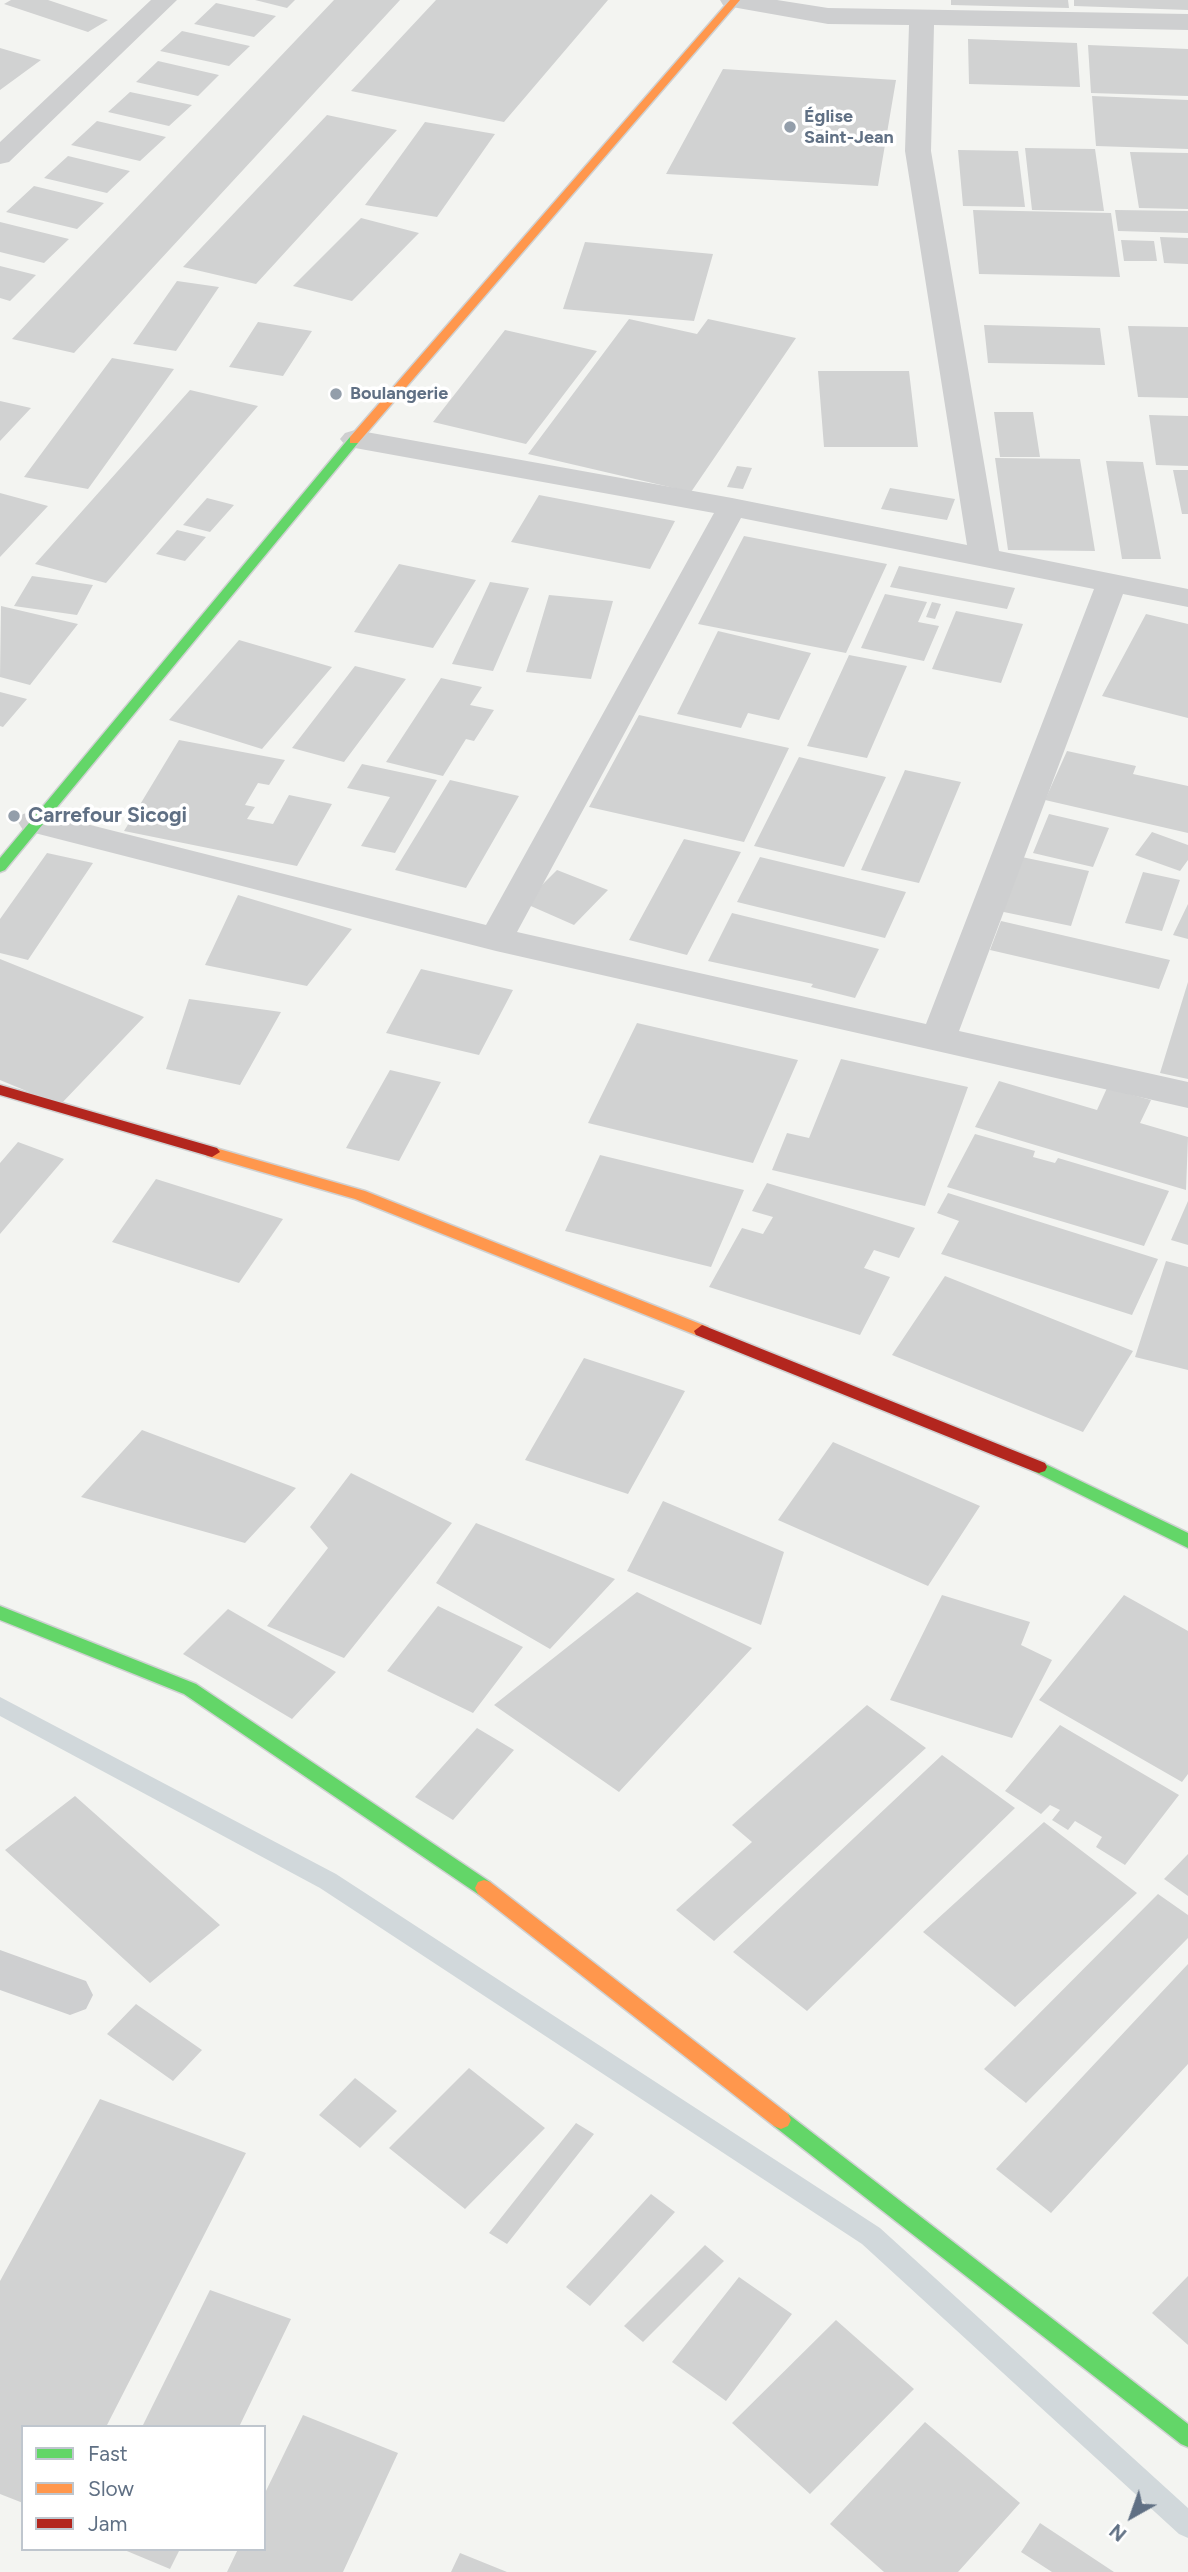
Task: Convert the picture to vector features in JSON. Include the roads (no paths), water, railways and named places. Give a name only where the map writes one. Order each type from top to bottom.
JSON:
[{"type":"street","points":[[0,156],[165,0]]},
{"type":"street","points":[[0,867],[355,439],[734,0],[828,16],[1188,22]]},
{"type":"street","points":[[922,18],[918,151],[985,558]]},
{"type":"street","points":[[355,439],[732,507],[1188,598]]},
{"type":"street","points":[[496,939],[732,507]]},
{"type":"street","points":[[938,1040],[1112,583]]},
{"type":"street","points":[[35,822],[496,939],[1188,1096]]},
{"type":"street","points":[[0,1090],[360,1195],[1016,1456],[1188,1541]]},
{"type":"street","points":[[0,1613],[190,1689],[460,1870],[1188,2437]]},
{"type":"street","points":[[0,1970],[70,1995]]},
{"type":"waterway","points":[[0,1706],[328,1881],[871,2236],[1188,2525]]},
{"type":"place","name":"Église Saint-Jean","points":[[790,127]]},
{"type":"place","name":"Boulangerie","points":[[336,394]]},
{"type":"place","name":"Carrefour Sicogi","points":[[14,816]]}]
